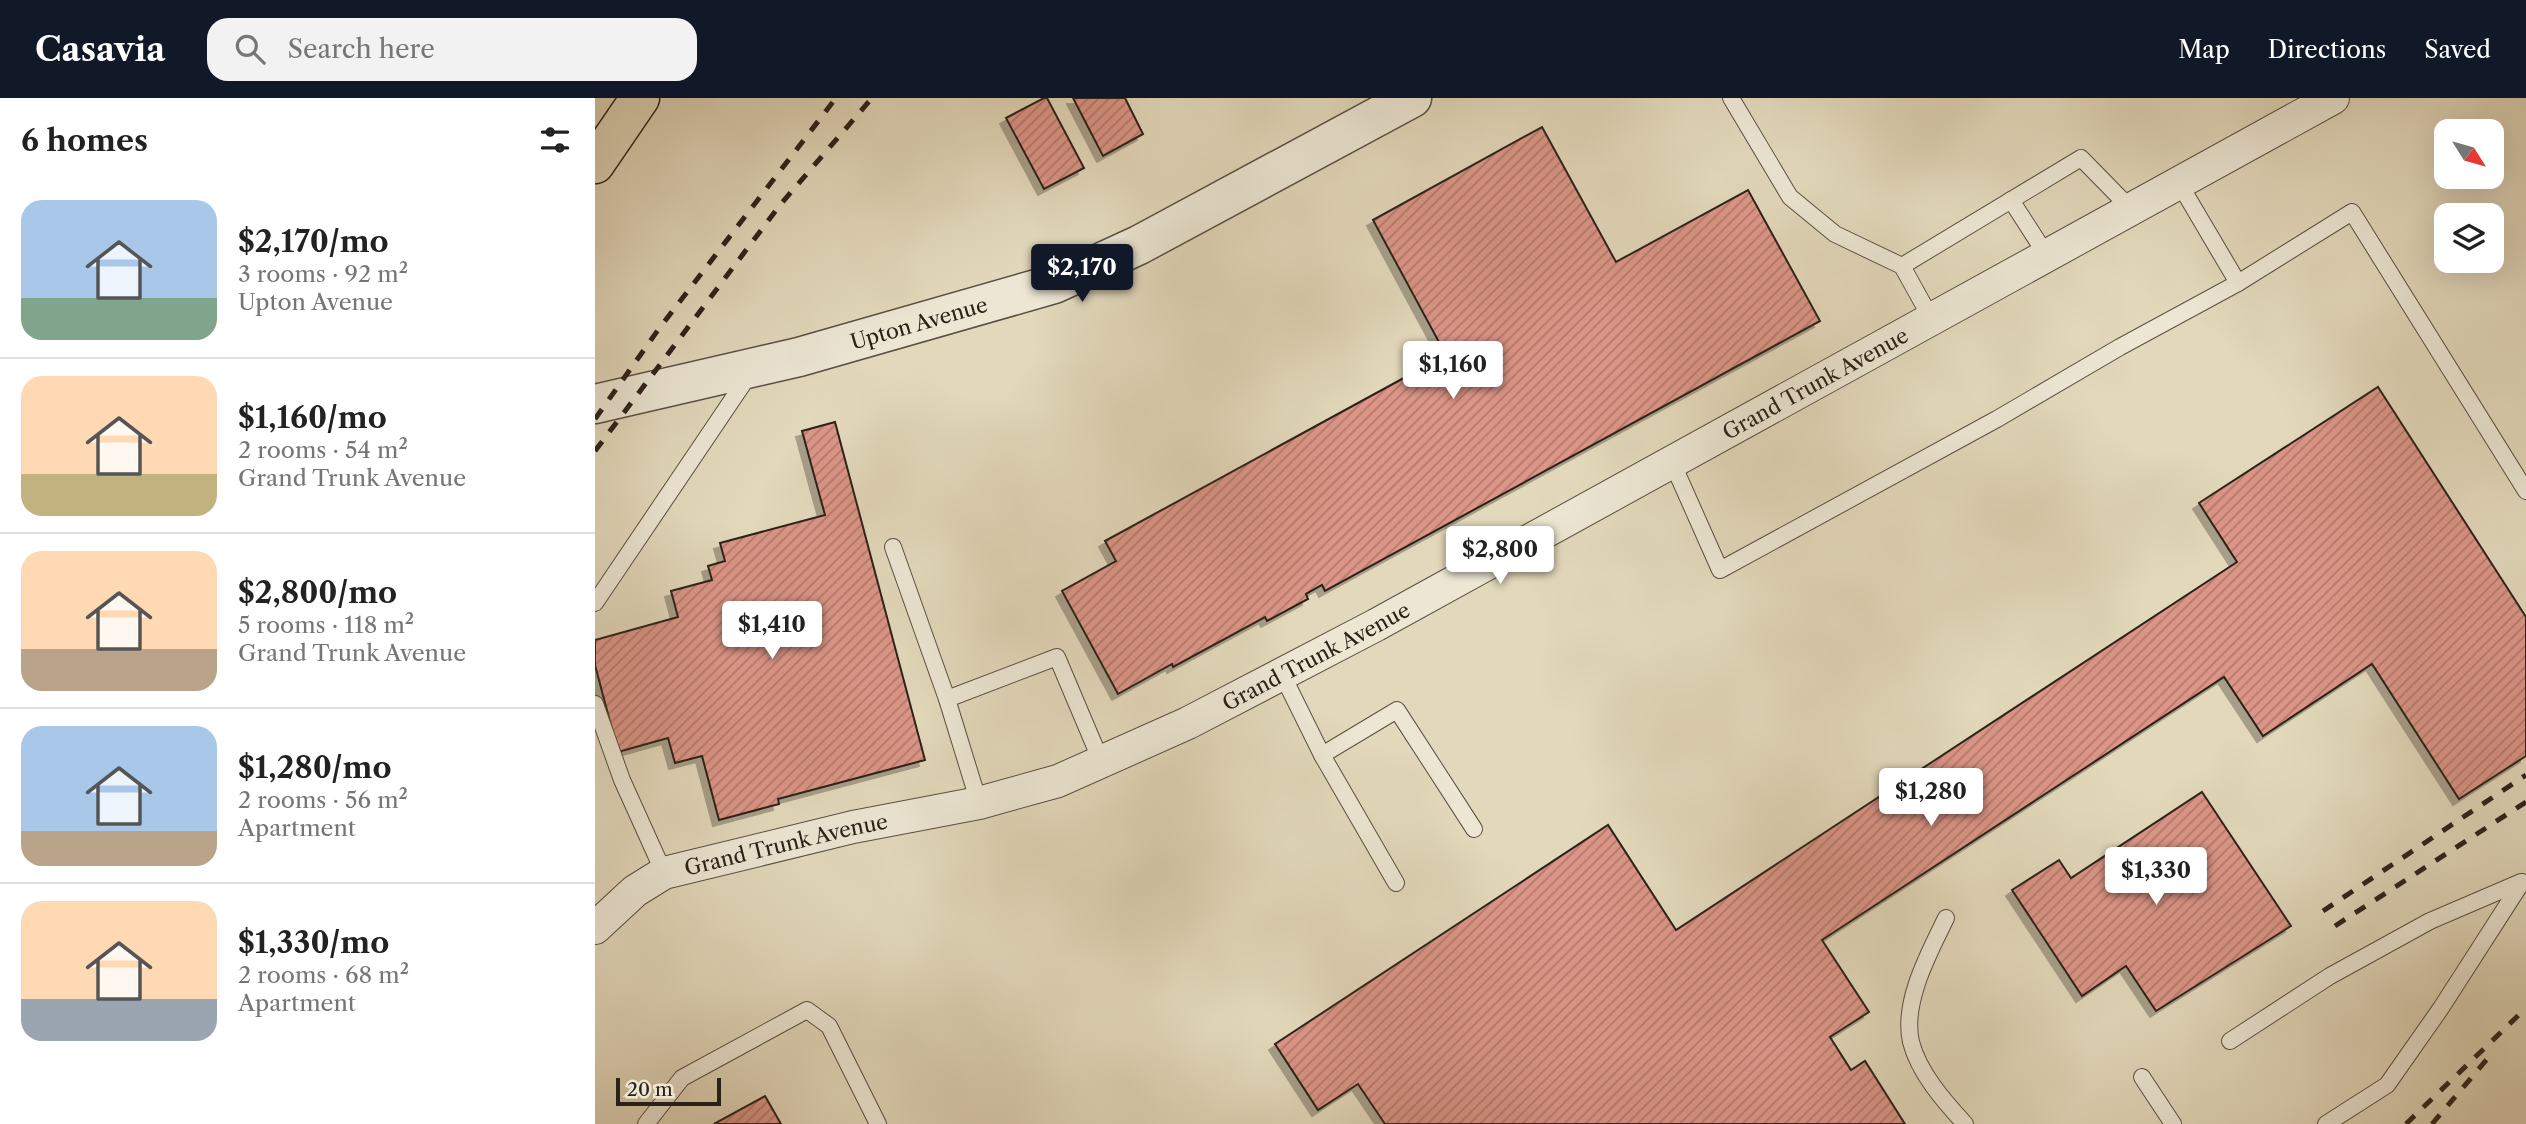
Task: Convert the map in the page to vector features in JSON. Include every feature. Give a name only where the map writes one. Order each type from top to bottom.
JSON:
[{"type":"main road","points":[[595,164],[639,98]]},
{"type":"street","name":"Upton Avenue","points":[[595,404],[824,350],[1054,284],[1139,245],[1412,98]]},
{"type":"street","name":"Grand Trunk Avenue","points":[[595,928],[635,891],[664,873],[853,827],[979,803],[1058,781],[1188,723],[1376,625],[2333,98]]},
{"type":"lane","points":[[1731,98],[1790,197],[1835,234],[1902,266],[1932,320]]},
{"type":"lane","points":[[1902,266],[2081,158],[2131,209]]},
{"type":"lane","points":[[2179,183],[2238,283]]},
{"type":"lane","points":[[2011,200],[2047,256]]},
{"type":"lane","points":[[1672,462],[1720,570],[1997,419],[2120,347],[2238,283],[2352,212],[2526,491]]},
{"type":"lane","points":[[595,603],[754,368]]},
{"type":"lane","points":[[893,547],[947,699],[979,803]]},
{"type":"lane","points":[[947,699],[1057,657],[1101,761]]},
{"type":"lane","points":[[1282,674],[1322,755],[1396,883]]},
{"type":"lane","points":[[595,704],[622,780],[664,873]]},
{"type":"lane","points":[[1322,755],[1397,709],[1474,830]]},
{"type":"lane","points":[[2230,1041],[2330,976],[2430,921],[2523,880]]},
{"type":"lane","points":[[2326,1124],[2387,1085],[2441,1008],[2523,880]]},
{"type":"lane","points":[[1946,918],[1921,969],[1911,1008],[1911,1042],[1943,1100],[1965,1124]]},
{"type":"lane","points":[[646,1124],[682,1078],[807,1010],[829,1026],[878,1124]]},
{"type":"lane","points":[[2142,1077],[2173,1124]]},
{"type":"building","points":[[1047,98],[1084,168],[1044,189],[1006,118]]},
{"type":"building","points":[[1073,98],[1125,98],[1143,134],[1103,156]]},
{"type":"building","points":[[1542,127],[1616,262],[1748,190],[1820,321],[1325,591],[1322,585],[1306,594],[1308,599],[1267,621],[1265,617],[1118,694],[1062,591],[1116,561],[1105,541],[1446,355],[1373,220]]},
{"type":"building","points":[[2378,387],[2526,617],[2526,756],[2459,799],[2372,664],[2263,736],[2224,677],[1822,940],[1869,1012],[1830,1037],[1851,1070],[1865,1061],[1905,1124],[1385,1124],[1358,1084],[1318,1110],[1275,1044],[1608,825],[1676,930],[2237,562],[2199,503]]},
{"type":"building","points":[[835,422],[925,760],[778,799],[779,804],[719,820],[702,756],[675,763],[668,738],[618,752],[595,665],[595,640],[678,617],[671,591],[712,580],[708,566],[725,561],[720,543],[825,515],[802,431]]},
{"type":"building","points":[[2202,792],[2291,926],[2156,1011],[2126,966],[2082,996],[2012,890],[2059,860],[2071,878]]},
{"type":"building","points":[[765,1096],[781,1124],[714,1124]]},
{"type":"railway","points":[[595,419],[658,330],[836,98]]},
{"type":"railway","points":[[595,451],[780,205],[872,98]]},
{"type":"railway","points":[[2323,911],[2526,775]]},
{"type":"railway","points":[[2335,926],[2526,802]]},
{"type":"railway","points":[[2406,1124],[2526,1008]]},
{"type":"railway","points":[[2432,1124],[2494,1051]]}]
